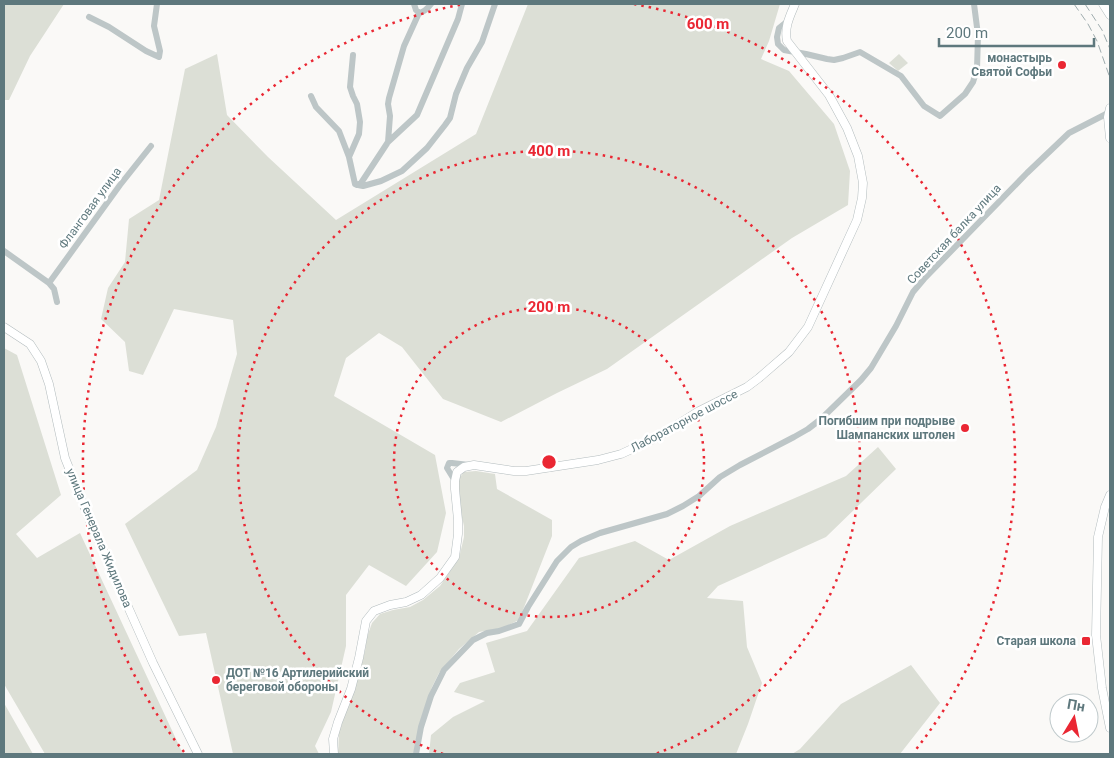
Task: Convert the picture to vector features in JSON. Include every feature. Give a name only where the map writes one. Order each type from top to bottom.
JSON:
[{"type":"main road","name":"Лабораторное шоссе","points":[[469,465],[526,471],[598,460],[621,454],[656,438],[699,411],[748,387],[789,352],[808,327],[856,220],[864,183],[858,156],[847,128],[829,95],[787,41],[786,27],[795,4]]},
{"type":"main road","points":[[1103,4],[1110,16]]},
{"type":"main road","points":[[1110,8],[1110,16]]},
{"type":"main road","points":[[1109,110],[1110,138]]},
{"type":"main road","name":"улица Генерала Жидилова","points":[[4,328],[30,344],[41,361],[49,384],[65,458],[92,526],[152,663],[198,754]]},
{"type":"main road","points":[[334,754],[333,739],[351,689],[366,621],[374,611],[406,602],[421,595],[440,578],[455,557],[458,520],[454,489],[455,481],[457,472],[469,465]]},
{"type":"main road","points":[[1110,495],[1098,536],[1096,621],[1102,688],[1110,728]]},
{"type":"street","points":[[89,18],[109,26],[146,51],[159,57],[160,50],[154,26],[157,4]]},
{"type":"street","points":[[414,4],[419,12]]},
{"type":"street","points":[[419,12],[426,10],[430,4]]},
{"type":"street","points":[[359,184],[388,142],[417,115],[458,19],[462,4]]},
{"type":"street","points":[[311,96],[316,107],[339,131],[349,157],[355,184],[362,186],[381,181],[402,171],[427,148],[450,118],[456,94],[467,68],[482,42],[496,4]]},
{"type":"street","points":[[797,55],[834,60],[860,52],[901,76],[924,106],[940,116],[965,94],[974,82],[977,69],[978,35],[974,4]]},
{"type":"street","points":[[388,142],[389,98],[404,46],[419,12]]},
{"type":"street","points":[[349,157],[359,134],[360,122],[357,104],[350,86],[353,54]]},
{"type":"street","name":"Советская балка улица","points":[[416,754],[421,727],[431,696],[444,670],[473,640],[487,633],[519,624],[557,561],[571,547],[600,533],[667,514],[699,496],[720,477],[808,429],[821,419],[871,368],[914,292],[924,279],[1027,173],[1069,133],[1109,110]]},
{"type":"street","name":"Фланговая улица","points":[[49,283],[120,185],[151,146]]},
{"type":"street","points":[[4,251],[49,283],[54,289],[57,302]]},
{"type":"street","points":[[455,481],[446,468],[449,464],[469,465]]},
{"type":"shaded area","points":[[4,4],[64,4],[30,56],[9,100],[4,100]]},
{"type":"shaded area","points":[[528,4],[780,4],[769,41],[761,59],[789,71],[834,124],[850,171],[848,205],[792,238],[607,369],[501,422],[443,399],[402,347],[379,333],[346,358],[334,396],[435,455],[446,513],[437,552],[406,586],[369,565],[346,595],[346,646],[331,712],[315,746],[319,754],[233,754],[206,633],[179,636],[125,524],[197,470],[216,427],[237,354],[233,320],[174,309],[143,375],[129,371],[125,342],[101,319],[108,288],[125,262],[129,219],[159,200],[185,69],[217,54],[227,115],[268,157],[336,220],[476,134]]},
{"type":"shaded area","points":[[899,54],[908,63],[898,71],[889,63]]},
{"type":"shaded area","points":[[4,348],[17,355],[61,495],[16,534],[37,558],[80,533],[183,754],[45,754],[4,684]]},
{"type":"shaded area","points":[[878,447],[896,469],[826,537],[718,586],[707,598],[743,601],[747,647],[762,683],[736,754],[429,754],[431,735],[453,717],[485,701],[454,692],[460,683],[495,672],[486,643],[527,631],[579,558],[635,541],[669,560],[730,526],[846,476]]},
{"type":"shaded area","points":[[476,471],[495,474],[497,489],[552,520],[552,536],[519,620],[502,628],[479,632],[459,649],[439,673],[420,722],[414,754],[338,754],[339,732],[358,678],[372,623],[380,614],[410,607],[423,600],[440,586],[459,558],[464,537],[464,526],[456,492],[460,477],[464,472]]},
{"type":"shaded area","points":[[911,665],[940,703],[900,754],[792,754],[800,749],[841,704]]},
{"type":"shaded area","points":[[4,703],[33,754],[4,754]]},
{"type":"railway","points":[[1074,4],[1097,41],[1110,78]]},
{"type":"railway","points":[[1085,4],[1102,30],[1110,49]]},
{"type":"place","name":"монастырь Святой Софьи","points":[[1062,65]]},
{"type":"place","name":"Погибшим при подрыве Шампанских штолен","points":[[965,428]]},
{"type":"place","name":"Старая школа","points":[[1086,641]]},
{"type":"place","name":"ДОТ №16 Артилерийский береговой обороны","points":[[216,680]]}]
